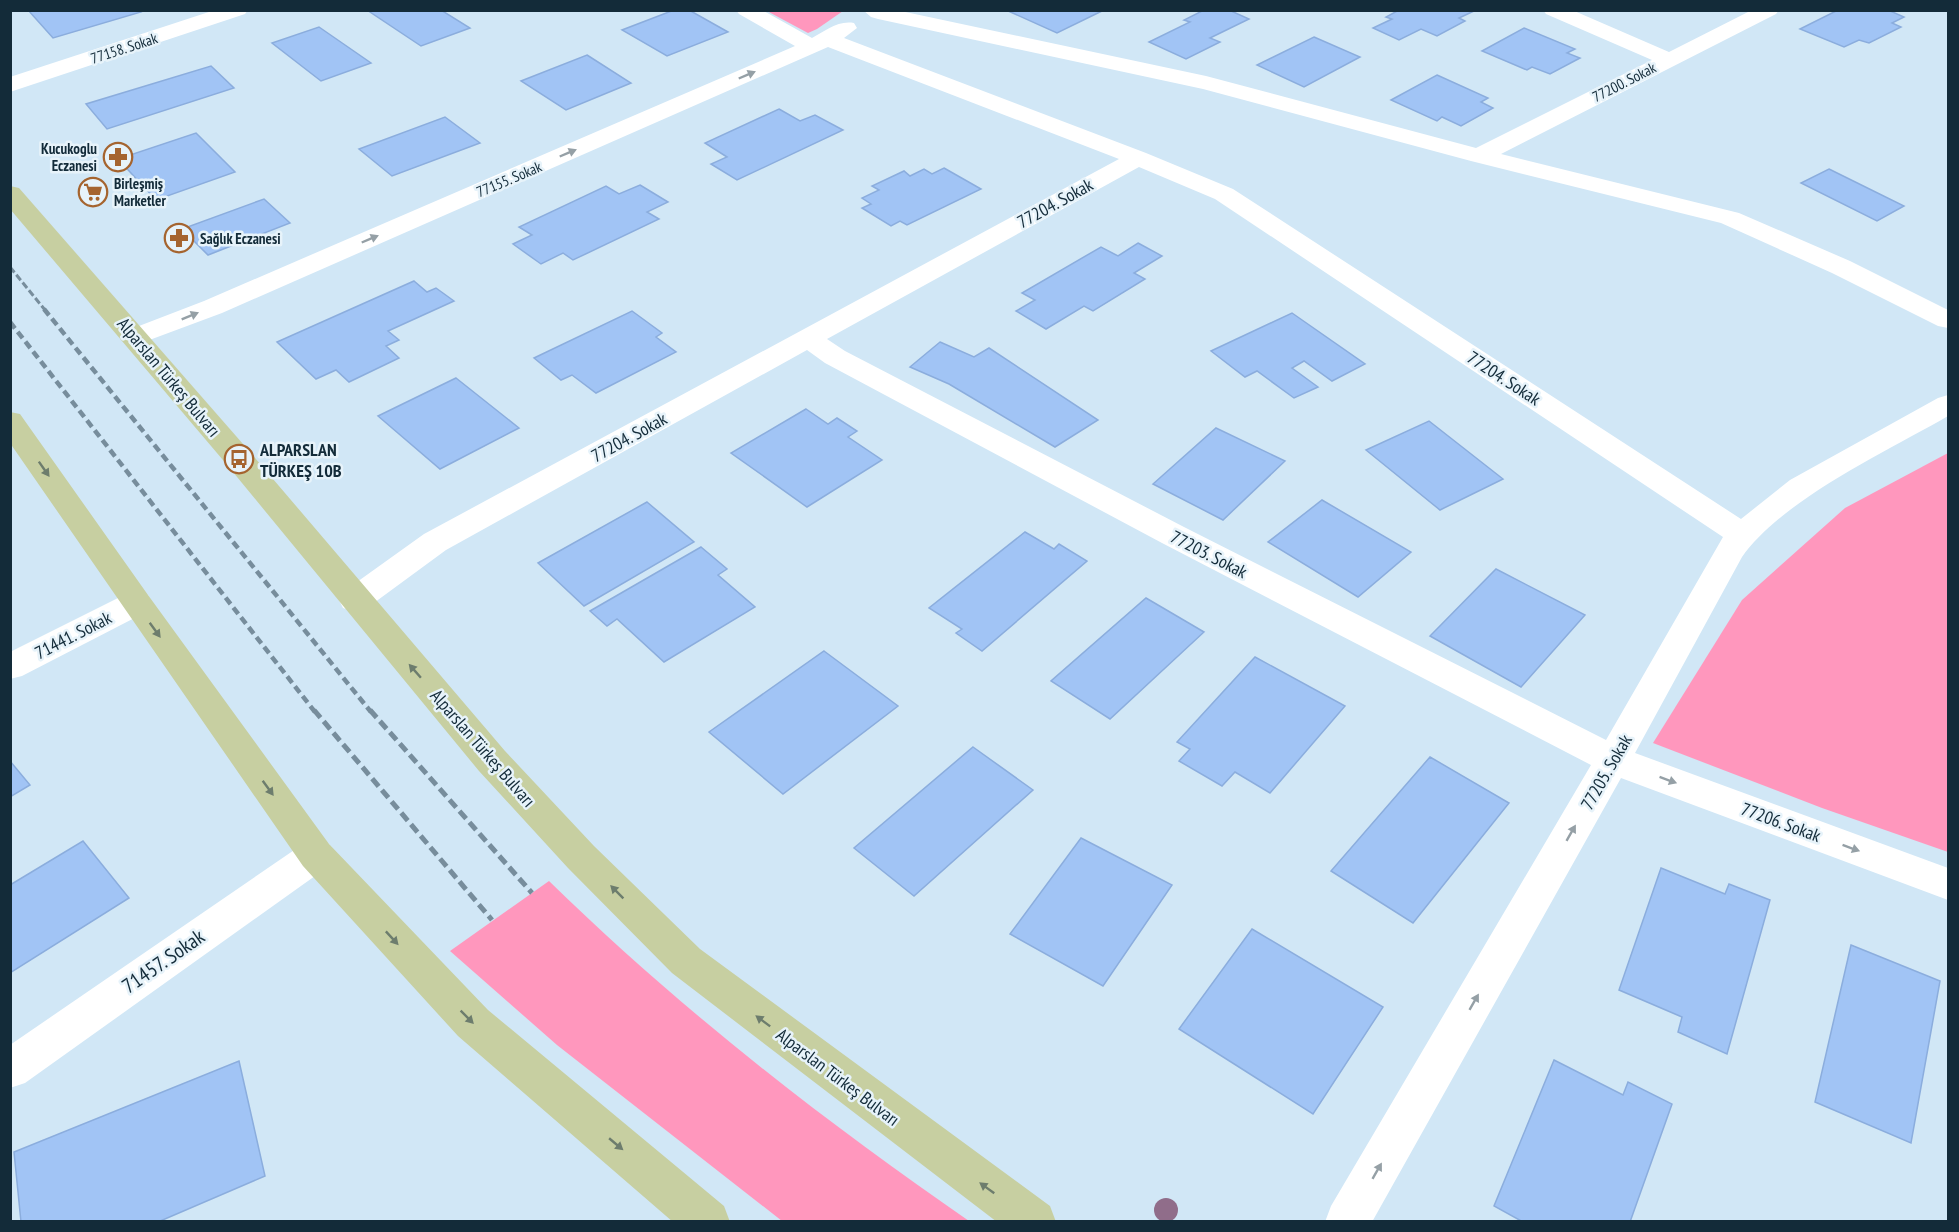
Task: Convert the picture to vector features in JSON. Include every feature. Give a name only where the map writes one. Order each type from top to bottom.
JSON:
[{"type":"main road","name":"Alparslan Türkeş Bulvarı","points":[[10,193],[136,338],[492,760],[581,857],[686,961],[787,1039],[1034,1221]]},
{"type":"main road","points":[[10,421],[136,603],[316,855],[473,1023],[708,1221]]},
{"type":"street","name":"77158. Sokak","points":[[10,85],[238,10]]},
{"type":"street","points":[[746,10],[820,43],[1138,158]]},
{"type":"street","points":[[1552,10],[1668,59]]},
{"type":"street","name":"77200. Sokak","points":[[1479,156],[1769,10]]},
{"type":"street","points":[[880,11],[1206,83],[1479,156],[1730,218],[1841,267],[1948,320]]},
{"type":"street","name":"77155. Sokak","points":[[136,338],[213,307],[820,43],[880,11]]},
{"type":"street","name":"77204. Sokak","points":[[355,600],[435,542],[1138,158],[1224,194],[1742,534]]},
{"type":"street","name":"77203. Sokak","points":[[809,339],[835,357],[1162,530],[1613,760]]},
{"type":"street","name":"77205. Sokak","points":[[1347,1221],[1613,760],[1729,552],[1742,534],[1801,487],[1948,404]]},
{"type":"street","name":"71441. Sokak","points":[[10,667],[136,603]]},
{"type":"street","name":"77206. Sokak","points":[[1613,760],[1948,884]]},
{"type":"street","name":"71457. Sokak","points":[[10,1068],[316,855]]},
{"type":"shaded area","points":[[767,11],[843,11],[808,33]]},
{"type":"shaded area","points":[[1948,453],[1948,852],[1822,808],[1653,743],[1742,600],[1845,508]]},
{"type":"shaded area","points":[[549,881],[648,973],[752,1060],[859,1143],[969,1221],[782,1221],[557,1045],[450,951]]},
{"type":"building","points":[[28,10],[139,10],[141,12],[53,38]]},
{"type":"building","points":[[367,10],[441,10],[470,28],[421,46]]},
{"type":"building","points":[[674,10],[689,10],[728,32],[667,56],[622,30]]},
{"type":"building","points":[[1006,10],[1104,10],[1057,33]]},
{"type":"building","points":[[1204,10],[1229,10],[1249,19],[1210,38],[1220,42],[1186,59],[1149,42],[1190,22],[1184,20]]},
{"type":"building","points":[[1399,10],[1474,11],[1459,18],[1465,21],[1437,36],[1421,29],[1399,40],[1373,28],[1392,19],[1386,17]]},
{"type":"building","points":[[1838,10],[1888,10],[1904,17],[1892,23],[1901,27],[1869,43],[1859,40],[1844,47],[1800,29]]},
{"type":"building","points":[[319,27],[371,63],[321,81],[272,43]]},
{"type":"building","points":[[1524,28],[1575,49],[1567,53],[1580,58],[1550,74],[1532,67],[1527,70],[1482,51]]},
{"type":"building","points":[[1314,37],[1360,57],[1304,87],[1257,65]]},
{"type":"building","points":[[587,55],[631,83],[566,110],[521,81]]},
{"type":"building","points":[[211,66],[234,88],[107,129],[86,104]]},
{"type":"building","points":[[1437,75],[1488,98],[1481,102],[1493,108],[1461,126],[1442,117],[1437,121],[1391,100]]},
{"type":"building","points":[[779,109],[800,121],[815,115],[843,130],[737,180],[711,164],[727,157],[705,143]]},
{"type":"building","points":[[445,117],[480,143],[392,176],[359,149]]},
{"type":"building","points":[[196,133],[235,172],[156,200],[118,159]]},
{"type":"building","points":[[944,168],[981,189],[907,225],[900,221],[891,226],[862,208],[871,204],[862,198],[879,190],[872,186],[904,171],[910,176],[924,169],[932,174]]},
{"type":"building","points":[[1829,169],[1904,206],[1877,221],[1801,183]]},
{"type":"building","points":[[640,185],[668,202],[647,212],[659,219],[573,260],[563,253],[541,264],[513,244],[532,235],[519,227],[606,186],[619,194]]},
{"type":"building","points":[[264,199],[290,223],[208,255],[182,229]]},
{"type":"building","points":[[1138,243],[1162,256],[1134,273],[1145,279],[1093,311],[1084,306],[1046,329],[1016,311],[1035,300],[1022,293],[1101,247],[1118,256]]},
{"type":"building","points":[[414,281],[427,292],[436,288],[454,301],[388,331],[399,340],[386,346],[399,358],[349,382],[336,370],[316,379],[277,342]]},
{"type":"building","points":[[632,311],[662,333],[656,337],[676,352],[596,393],[572,375],[561,380],[534,358]]},
{"type":"building","points":[[1292,313],[1365,364],[1332,381],[1304,361],[1292,368],[1318,387],[1294,398],[1257,371],[1245,377],[1211,351]]},
{"type":"building","points":[[940,342],[974,357],[989,348],[1098,420],[1055,447],[949,384],[910,367]]},
{"type":"building","points":[[456,378],[519,428],[440,469],[378,416]]},
{"type":"building","points":[[806,409],[828,424],[837,418],[857,431],[848,437],[882,460],[807,507],[731,453]]},
{"type":"building","points":[[1429,421],[1503,479],[1440,510],[1366,450]]},
{"type":"building","points":[[1216,428],[1285,461],[1223,520],[1153,484]]},
{"type":"building","points":[[1322,500],[1411,552],[1358,597],[1268,542]]},
{"type":"building","points":[[647,502],[694,542],[584,606],[538,563]]},
{"type":"building","points":[[1025,532],[1054,549],[1059,544],[1087,561],[982,651],[956,633],[962,629],[929,608]]},
{"type":"building","points":[[701,547],[727,569],[718,575],[755,607],[664,662],[617,619],[607,626],[590,611]]},
{"type":"building","points":[[1496,569],[1585,615],[1521,687],[1430,636]]},
{"type":"building","points":[[1146,598],[1204,632],[1110,719],[1051,681]]},
{"type":"building","points":[[824,651],[898,706],[783,794],[709,732]]},
{"type":"building","points":[[1255,657],[1345,706],[1270,793],[1235,772],[1222,786],[1179,761],[1190,749],[1177,742]]},
{"type":"building","points":[[973,747],[1033,790],[914,896],[854,848]]},
{"type":"building","points":[[1430,757],[1509,803],[1413,923],[1331,871]]},
{"type":"building","points":[[10,761],[30,785],[10,797]]},
{"type":"building","points":[[1081,838],[1172,885],[1103,986],[1010,934]]},
{"type":"building","points":[[83,841],[129,898],[10,973],[10,885]]},
{"type":"building","points":[[1661,868],[1725,894],[1729,884],[1770,900],[1727,1054],[1678,1032],[1682,1017],[1619,990]]},
{"type":"building","points":[[1252,929],[1383,1007],[1313,1114],[1179,1029]]},
{"type":"building","points":[[1851,945],[1940,981],[1911,1143],[1815,1102]]},
{"type":"building","points":[[1554,1060],[1623,1095],[1628,1082],[1672,1104],[1630,1222],[1523,1222],[1494,1206]]},
{"type":"building","points":[[239,1061],[265,1176],[158,1222],[21,1222],[14,1152]]},
{"type":"railway","points":[[10,267],[45,310]]},
{"type":"railway","points":[[44,309],[371,712]]},
{"type":"railway","points":[[10,322],[315,712]]},
{"type":"railway","points":[[314,710],[492,920]]},
{"type":"railway","points":[[370,710],[532,893]]},
{"type":"place","name":"Kucukoglu Eczanesi","points":[[118,157]]},
{"type":"place","name":"Birleşmiş Marketler","points":[[93,192]]},
{"type":"place","name":"Sağlık Eczanesi","points":[[179,238]]},
{"type":"place","name":"ALPARSLAN TÜRKEŞ 10B","points":[[239,459]]}]
